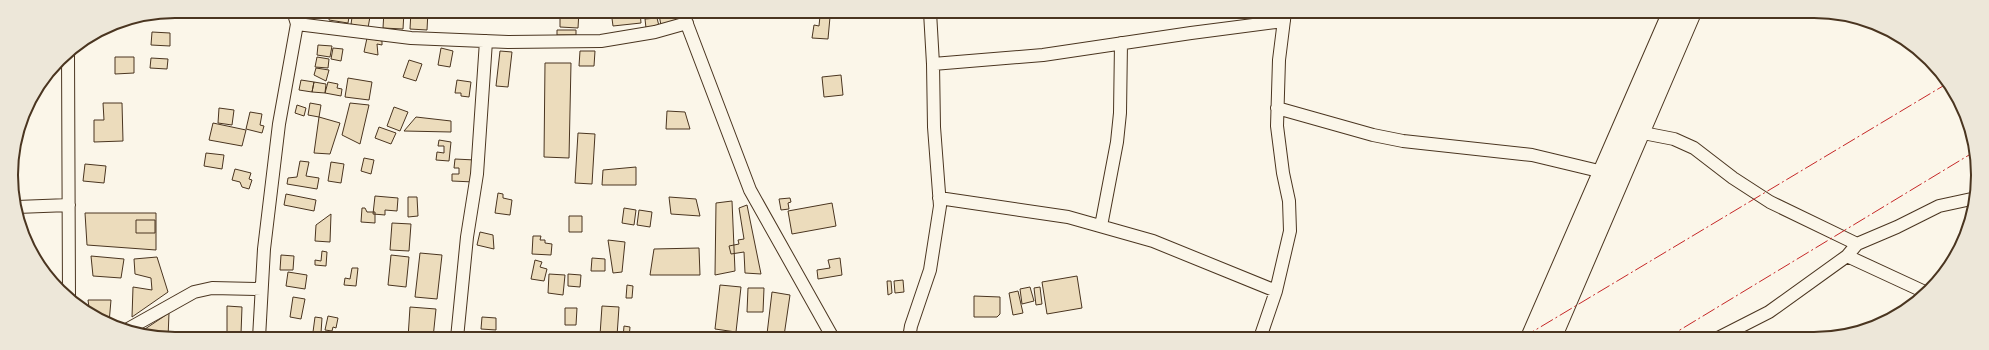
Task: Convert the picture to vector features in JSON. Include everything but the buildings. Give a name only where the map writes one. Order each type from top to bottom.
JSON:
[{"type":"main road","points":[[1535,332],[1670,18]]},
{"type":"main road","points":[[1554,332],[1638,132],[1688,18]]},
{"type":"street","points":[[258,332],[264,249],[279,124],[297,24],[295,18]]},
{"type":"street","points":[[685,18],[750,190],[830,332]]},
{"type":"street","points":[[910,332],[930,270],[937,230],[939,198],[934,127],[930,18]]},
{"type":"street","points":[[933,64],[1043,55],[1273,18]]},
{"type":"street","points":[[1262,332],[1276,291],[1290,231],[1291,215],[1283,173],[1277,108],[1279,60],[1285,18]]},
{"type":"street","points":[[297,24],[411,38],[486,41],[601,41],[655,32],[687,23]]},
{"type":"street","points":[[458,332],[467,237],[477,174],[486,41]]},
{"type":"street","points":[[1101,226],[1117,142],[1120,113],[1121,43]]},
{"type":"street","points":[[68,60],[70,292]]},
{"type":"street","points":[[1277,108],[1373,135],[1403,141],[1532,155],[1603,172]]},
{"type":"street","points":[[1638,132],[1674,139],[1694,148],[1733,178],[1770,202],[1857,244]]},
{"type":"street","points":[[939,198],[1068,217],[1101,226],[1153,241],[1276,291]]},
{"type":"street","points":[[1730,332],[1769,312],[1847,256],[1857,244],[1897,227],[1939,206],[1969,199]]},
{"type":"street","points":[[21,207],[69,205]]},
{"type":"street","points":[[1847,256],[1921,290]]},
{"type":"street","points":[[132,326],[194,292],[212,288],[261,289]]},
{"type":"power","points":[[1532,332],[1943,86]]},
{"type":"power","points":[[1677,332],[1970,154]]}]
